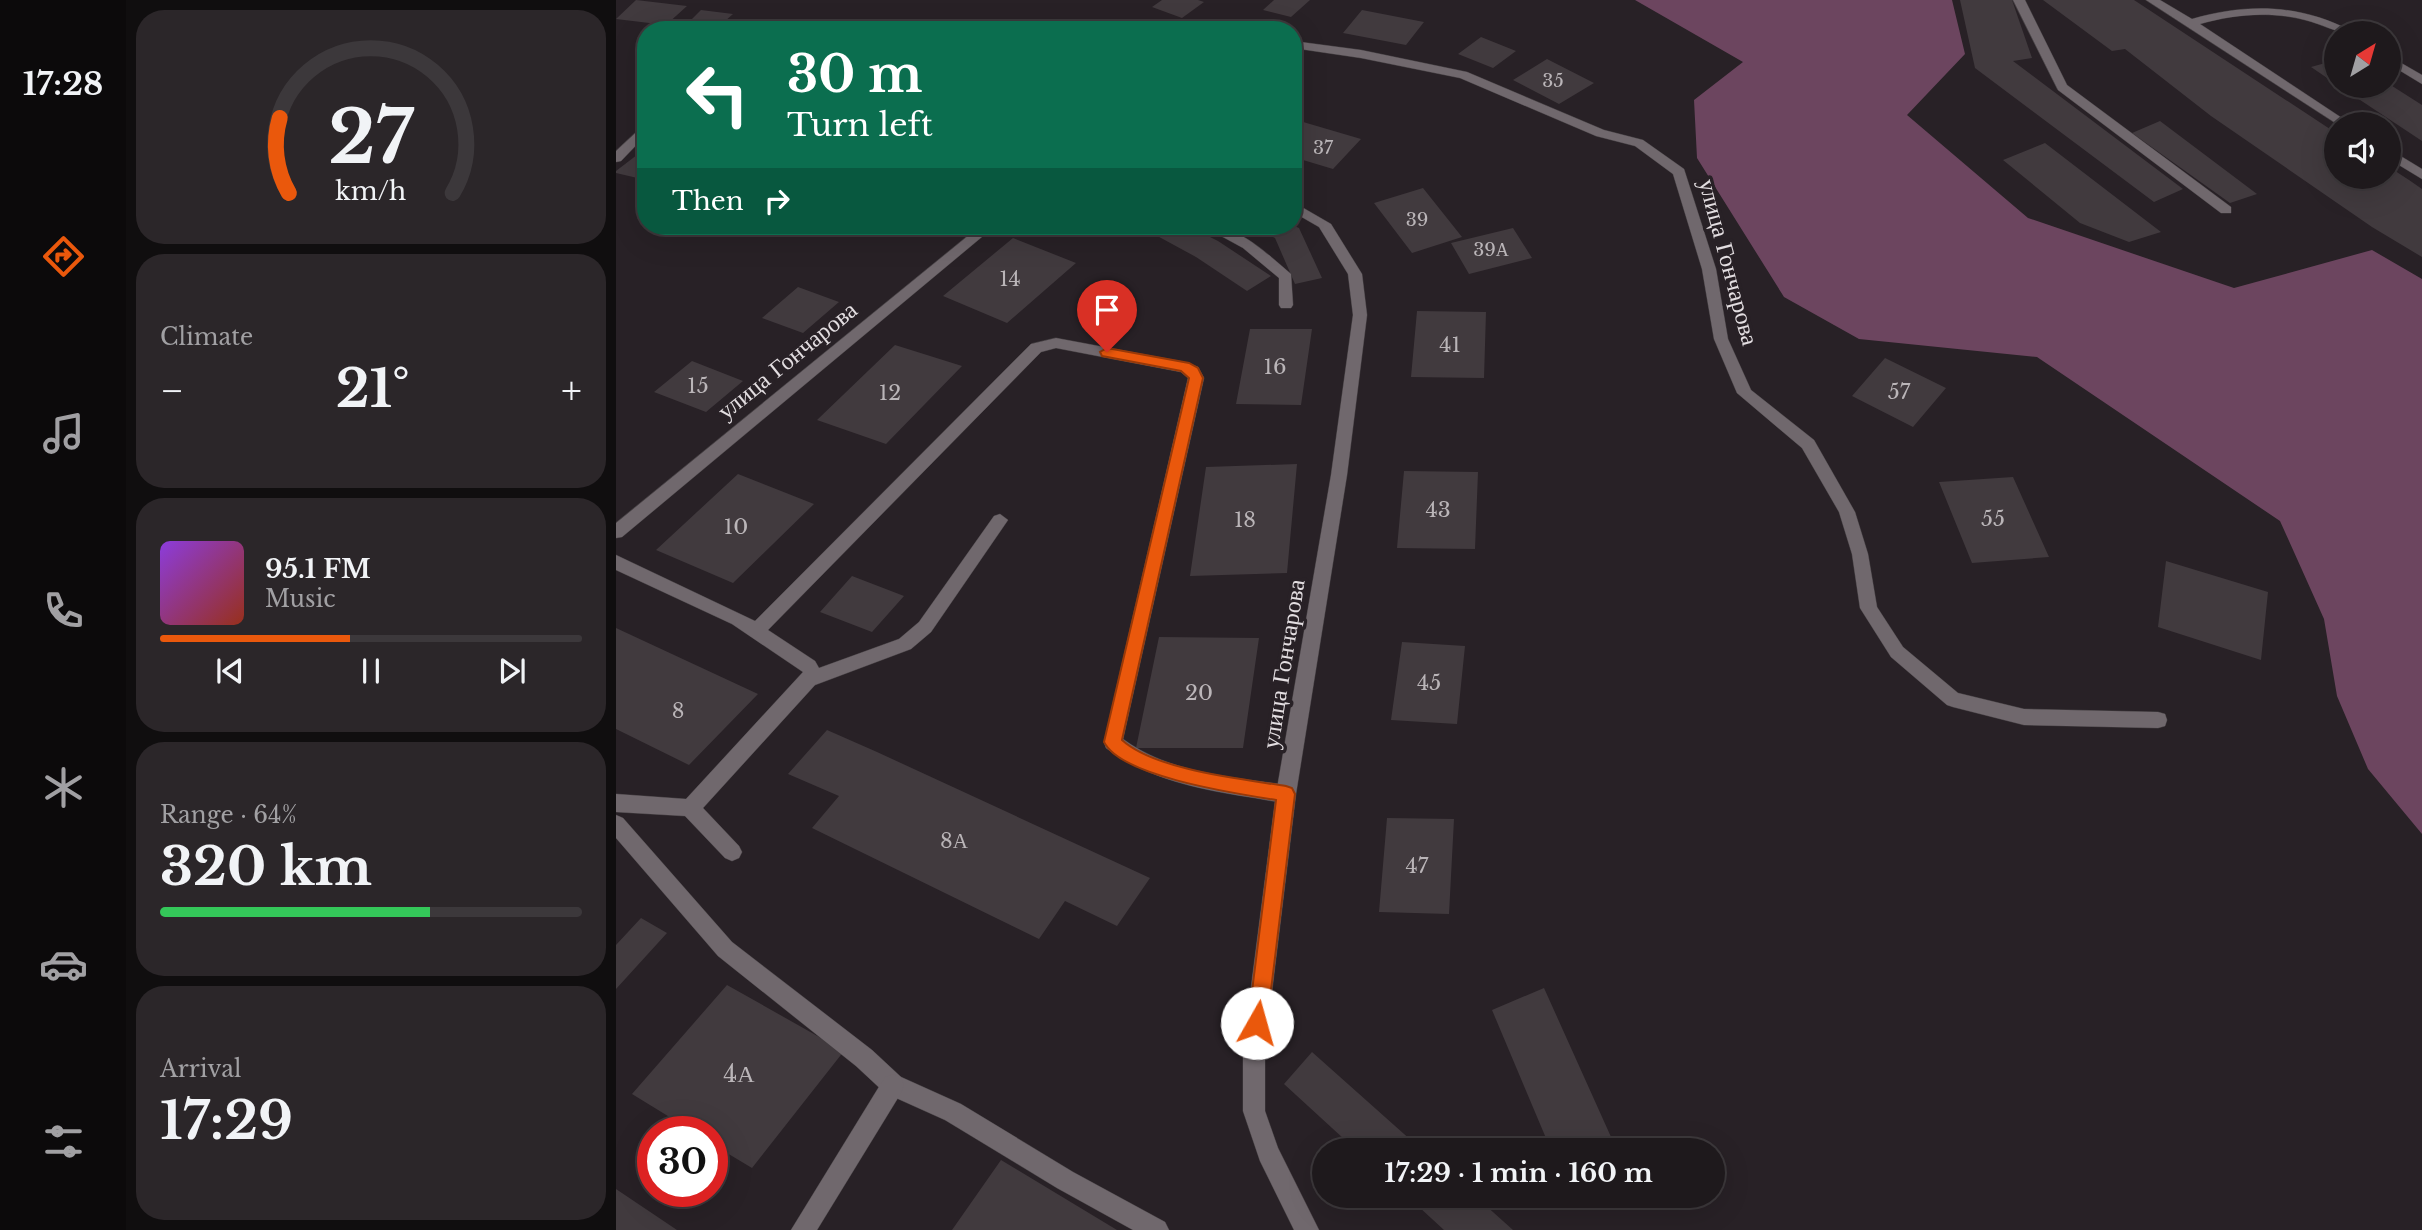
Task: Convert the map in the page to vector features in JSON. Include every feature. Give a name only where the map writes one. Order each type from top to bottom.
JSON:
[{"type":"street","points":[[2019,0],[2062,87],[2226,211]]},
{"type":"street","points":[[2152,0],[2327,112]]},
{"type":"street","points":[[2260,0],[2276,10]]},
{"type":"street","points":[[2191,23],[2207,18],[2276,10],[2297,12],[2324,22]]},
{"type":"street","name":"улица Гончарова","points":[[1302,45],[1361,54],[1463,75],[1600,133],[1639,143],[1679,172],[1709,269],[1721,340],[1745,393],[1808,444],[1847,512],[1860,554],[1869,608],[1896,652],[1953,699],[2024,717],[2158,720]]},
{"type":"street","points":[[2401,67],[2422,80]]},
{"type":"street","points":[[616,158],[637,136]]},
{"type":"street","points":[[2401,161],[2422,175]]},
{"type":"street","name":"улица Гончарова","points":[[1302,211],[1324,223],[1355,274],[1360,315],[1339,475],[1286,794],[1254,1049],[1254,1111],[1268,1153],[1307,1230]]},
{"type":"street","name":"улица Гончарова","points":[[616,532],[977,235]]},
{"type":"street","points":[[1228,235],[1248,245],[1286,277],[1286,304]]},
{"type":"street","points":[[756,631],[1019,362],[1036,348],[1056,343],[1184,367],[1193,371],[1196,378],[1113,742],[1123,751],[1141,760],[1193,778],[1286,794]]},
{"type":"street","points":[[809,680],[905,644],[925,627],[1000,520]]},
{"type":"street","points":[[616,562],[738,619],[809,666],[813,672],[809,680],[690,808]]},
{"type":"street","points":[[616,803],[690,808],[732,852]]},
{"type":"street","points":[[616,824],[725,949],[864,1058],[893,1085],[953,1112],[1065,1180],[1157,1230]]},
{"type":"street","points":[[803,1230],[893,1085]]},
{"type":"shaded area","points":[[1635,0],[1952,0],[1965,54],[1907,115],[2028,218],[2234,288],[2372,250],[2422,279],[2422,834],[2368,769],[2337,696],[2324,619],[2280,521],[2037,357],[1859,339],[1784,297],[1697,158],[1694,100],[1743,62]]},
{"type":"building","points":[[636,0],[687,6],[670,21],[616,19]]},
{"type":"building","points":[[1162,0],[1204,2],[1182,18],[1152,7]]},
{"type":"building","points":[[1274,0],[1310,0],[1291,17],[1263,10]]},
{"type":"building","points":[[1960,0],[2012,0],[2032,58],[2013,61],[2183,189],[2154,202],[1975,68]]},
{"type":"building","points":[[2043,0],[2134,0],[2324,125],[2324,189],[2401,189],[2401,175],[2409,180],[2422,189],[2422,257],[2372,227],[2211,116],[2125,49],[2112,51]]},
{"type":"building","points":[[701,10],[733,14],[725,21],[690,21]]},
{"type":"building","points":[[1362,10],[1424,22],[1406,45],[1343,33]]},
{"type":"building","points":[[1481,37],[1516,51],[1493,68],[1458,54]]},
{"type":"building","points":[[1547,59],[1594,83],[1559,104],[1513,80]]},
{"type":"building","points":[[2324,63],[2324,76],[2311,67]]},
{"type":"building","points":[[2401,92],[2422,105],[2422,141],[2401,127],[2401,112],[2378,112],[2357,98],[2401,98]]},
{"type":"building","points":[[2160,121],[2257,194],[2230,203],[2132,133]]},
{"type":"building","points":[[1302,122],[1361,139],[1333,169],[1302,160]]},
{"type":"building","points":[[2045,143],[2161,232],[2129,242],[2080,223],[2003,160]]},
{"type":"building","points":[[637,155],[637,178],[616,171]]},
{"type":"building","points":[[1423,188],[1462,237],[1412,253],[1374,203]]},
{"type":"building","points":[[1513,228],[1532,258],[1469,274],[1451,243]]},
{"type":"building","points":[[1156,235],[1206,235],[1271,276],[1247,291],[1196,257]]},
{"type":"building","points":[[1269,235],[1302,235],[1322,278],[1295,284],[1275,238]]},
{"type":"building","points":[[1013,238],[1076,263],[1007,323],[943,296]]},
{"type":"building","points":[[798,287],[839,302],[803,333],[762,318]]},
{"type":"building","points":[[1417,311],[1486,312],[1484,378],[1411,377]]},
{"type":"building","points":[[1250,329],[1312,329],[1301,405],[1236,404]]},
{"type":"building","points":[[895,345],[962,366],[886,444],[817,420]]},
{"type":"building","points":[[1885,358],[1946,388],[1913,427],[1852,396]]},
{"type":"building","points":[[692,361],[743,381],[706,412],[654,392]]},
{"type":"building","points":[[1297,464],[1287,573],[1190,576],[1206,467]]},
{"type":"building","points":[[1404,471],[1478,472],[1475,549],[1397,548]]},
{"type":"building","points":[[738,474],[814,504],[733,583],[656,550]]},
{"type":"building","points":[[2013,477],[2049,557],[1972,563],[1939,482]]},
{"type":"building","points":[[2166,561],[2268,592],[2261,660],[2158,627]]},
{"type":"building","points":[[852,576],[904,596],[872,632],[820,612]]},
{"type":"building","points":[[616,628],[758,694],[689,765],[616,729]]},
{"type":"building","points":[[1159,637],[1259,638],[1243,748],[1136,748]]},
{"type":"building","points":[[1402,642],[1465,646],[1457,724],[1391,720]]},
{"type":"building","points":[[827,730],[1150,878],[1117,926],[1065,901],[1039,939],[812,828],[839,796],[788,774]]},
{"type":"building","points":[[1387,818],[1454,819],[1449,914],[1379,912]]},
{"type":"building","points":[[641,918],[667,933],[616,989],[616,945]]},
{"type":"building","points":[[727,985],[844,1051],[752,1168],[728,1154],[728,1116],[668,1116],[632,1094]]},
{"type":"building","points":[[1544,988],[1612,1138],[1546,1138],[1492,1010]]},
{"type":"building","points":[[1312,1052],[1409,1138],[1343,1138],[1284,1084]]},
{"type":"building","points":[[1001,1160],[1117,1230],[952,1230]]},
{"type":"building","points":[[616,1189],[637,1203],[637,1207],[643,1207],[677,1230],[616,1230]]},
{"type":"building","points":[[1420,1208],[1488,1208],[1513,1230],[1444,1230]]},
{"type":"route","points":[[1107,352],[1184,367],[1193,371],[1196,378],[1113,742],[1123,751],[1141,760],[1193,778],[1286,794],[1257,1023]]}]
